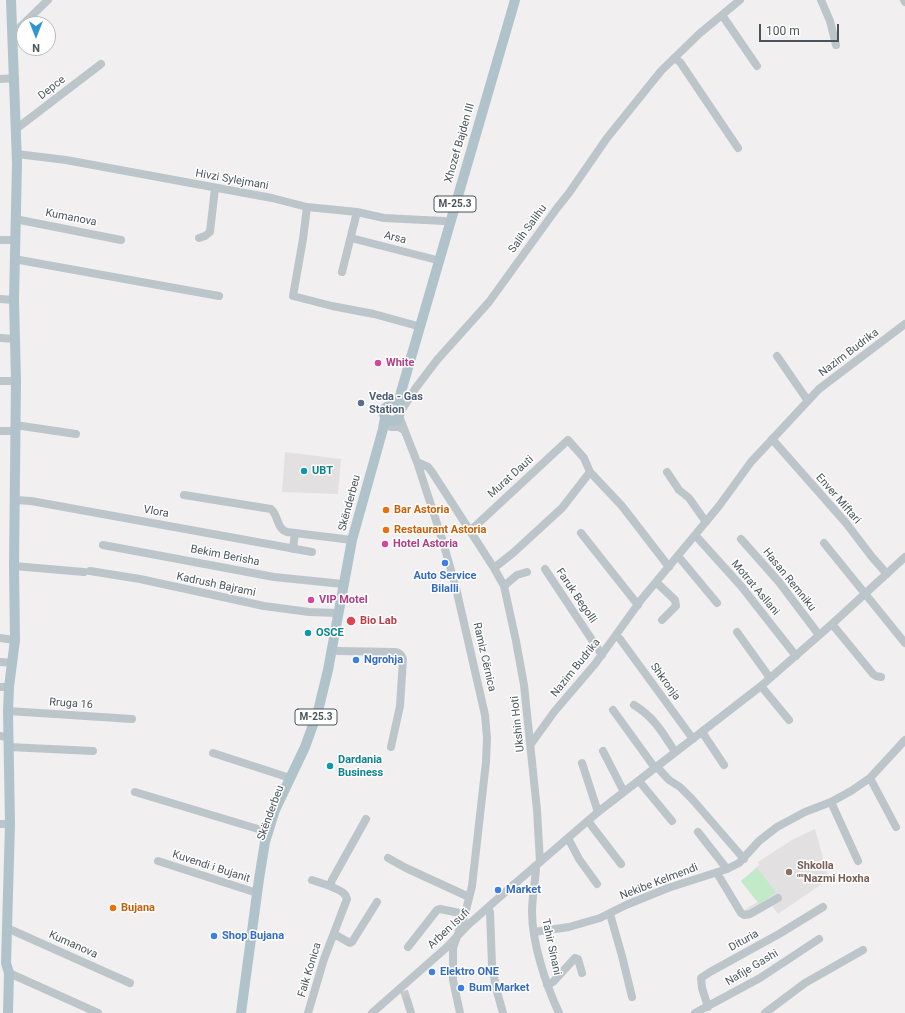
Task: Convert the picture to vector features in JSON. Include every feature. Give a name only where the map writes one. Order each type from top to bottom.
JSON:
[{"type":"main road","points":[[8,1013],[9,973],[3,964],[7,928],[4,905],[10,824],[6,740],[8,711],[4,687],[12,663],[15,640],[14,500],[16,382],[14,259],[17,154],[11,0]]},
{"type":"main road","name":"Xhozef Bajden III","points":[[394,419],[394,392],[508,0]]},
{"type":"main road","name":"Xhozef Bajden III","points":[[394,419],[400,392],[515,0]]},
{"type":"main road","name":"Skënderbeu","points":[[241,1013],[257,893],[268,832],[275,810],[305,747],[318,711],[328,670],[352,540],[383,429],[394,419]]},
{"type":"main road","name":"Skënderbeu","points":[[248,1013],[266,870],[271,843],[281,813],[310,749],[324,713],[338,651],[358,541],[375,479],[394,419]]},
{"type":"street","points":[[12,35],[48,0]]},
{"type":"street","name":"Salih Salihu","points":[[394,419],[437,360],[489,302],[557,208],[569,194],[607,138],[661,71],[699,34],[740,0]]},
{"type":"street","points":[[821,0],[830,21],[836,45]]},
{"type":"street","points":[[722,15],[757,66]]},
{"type":"street","points":[[674,58],[680,62],[738,148]]},
{"type":"street","name":"Depce","points":[[16,130],[101,64]]},
{"type":"street","points":[[0,79],[15,78]]},
{"type":"street","name":"Hivzi Sylejmani","points":[[17,154],[66,160],[272,198],[307,207],[357,212],[384,218],[444,221]]},
{"type":"street","points":[[199,238],[210,232],[215,188]]},
{"type":"street","points":[[307,207],[293,296],[332,306],[374,314],[414,325]]},
{"type":"street","points":[[342,272],[357,212]]},
{"type":"street","name":"Kumanova","points":[[15,219],[121,240]]},
{"type":"street","name":"Arsa","points":[[351,238],[433,259]]},
{"type":"street","points":[[0,240],[15,240]]},
{"type":"street","points":[[14,259],[219,296]]},
{"type":"street","points":[[0,298],[14,300]]},
{"type":"street","name":"Nazim Budrika","points":[[531,744],[554,712],[583,680],[638,605],[696,536],[751,462],[819,389],[905,324]]},
{"type":"street","points":[[0,338],[15,339]]},
{"type":"street","points":[[777,356],[808,401]]},
{"type":"street","points":[[0,381],[16,382]]},
{"type":"street","name":"Ramiz Cërnica","points":[[394,419],[417,462],[434,513],[456,588],[485,715],[487,738],[486,762],[472,886],[465,914],[453,948],[453,980],[460,1013]]},
{"type":"street","points":[[0,431],[15,428],[76,434]]},
{"type":"street","name":"Enver Miftari","points":[[772,439],[846,523],[887,574]]},
{"type":"street","name":"Murat Dauti","points":[[470,531],[567,440],[570,440],[584,458],[590,472]]},
{"type":"street","name":"Ukshin Hoti","points":[[417,462],[428,467],[432,472],[504,586],[523,678],[531,744],[538,864]]},
{"type":"street","points":[[494,568],[513,553],[562,508],[590,472],[622,506],[669,567]]},
{"type":"street","points":[[667,472],[679,490],[689,498],[706,522]]},
{"type":"street","points":[[184,495],[271,509],[276,513],[279,526],[282,530],[352,540]]},
{"type":"street","name":"Vlora","points":[[14,500],[31,501],[312,552]]},
{"type":"street","points":[[293,549],[295,533]]},
{"type":"street","points":[[581,533],[638,605]]},
{"type":"street","name":"Motrat Asllani","points":[[696,536],[741,586],[796,656]]},
{"type":"street","name":"Hasan Remniku","points":[[741,539],[779,582],[819,635]]},
{"type":"street","points":[[824,543],[905,643]]},
{"type":"street","name":"Bekim Berisha","points":[[104,545],[274,577],[343,584]]},
{"type":"street","points":[[678,556],[716,603]]},
{"type":"street","points":[[538,864],[598,812],[761,686],[905,557]]},
{"type":"street","name":"Kadrush Bajrami","points":[[14,566],[87,572],[140,579],[264,606],[309,612],[338,613]]},
{"type":"street","name":"Faruk Begolli","points":[[545,569],[602,655]]},
{"type":"street","points":[[504,586],[517,576],[527,572]]},
{"type":"street","points":[[657,583],[675,600],[676,606],[662,620]]},
{"type":"street","points":[[832,624],[873,674],[881,677]]},
{"type":"street","points":[[737,632],[770,678]]},
{"type":"street","points":[[0,638],[15,640]]},
{"type":"street","name":"Shkronja","points":[[620,638],[693,739]]},
{"type":"street","points":[[338,651],[395,652],[402,655],[400,706],[391,747]]},
{"type":"street","points":[[0,662],[12,663]]},
{"type":"street","points":[[761,686],[789,720]]},
{"type":"street","points":[[634,705],[652,719],[675,752]]},
{"type":"street","points":[[613,710],[656,767],[692,799],[744,859]]},
{"type":"street","name":"Rruga 16","points":[[8,711],[132,718]]},
{"type":"street","points":[[702,732],[724,765]]},
{"type":"street","points":[[6,740],[93,751]]},
{"type":"street","name":"Nekibe Kelmendi","points":[[534,932],[569,927],[610,914],[626,905],[668,888],[717,873],[739,863],[759,841],[777,827],[806,812],[831,802],[870,778],[904,742]]},
{"type":"street","points":[[603,751],[624,792]]},
{"type":"street","name":"Skënderbeu","points":[[213,753],[290,778]]},
{"type":"street","points":[[582,763],[598,812]]},
{"type":"street","points":[[870,778],[896,827]]},
{"type":"street","points":[[639,781],[672,821]]},
{"type":"street","name":"Skënderbeu","points":[[135,792],[268,832]]},
{"type":"street","points":[[831,802],[858,861]]},
{"type":"street","points":[[330,886],[336,870],[366,819]]},
{"type":"street","points":[[588,821],[621,864]]},
{"type":"street","points":[[0,824],[10,824]]},
{"type":"street","points":[[698,832],[727,869]]},
{"type":"street","points":[[568,838],[597,884]]},
{"type":"street","points":[[388,858],[406,868],[469,897]]},
{"type":"street","name":"Kuvendi i Bujanit","points":[[158,861],[257,893]]},
{"type":"street","name":"Arben Isufi","points":[[372,1013],[403,989],[457,936],[538,864]]},
{"type":"street","name":"Tahir Sinani","points":[[538,864],[536,869],[532,912],[534,932],[547,985],[559,1013]]},
{"type":"street","points":[[717,873],[741,913],[744,915],[750,914],[778,898]]},
{"type":"street","name":"Faik Konica","points":[[308,1013],[324,959],[347,899],[346,895],[342,892],[312,880]]},
{"type":"street","name":"Faik Konica","points":[[334,934],[345,941],[350,943],[352,942],[377,902]]},
{"type":"street","name":"Dituria","points":[[708,1007],[702,988],[701,978],[779,934],[823,907]]},
{"type":"street","points":[[488,908],[490,912],[492,965],[496,988],[503,1013]]},
{"type":"street","points":[[408,947],[437,910],[440,909],[465,914]]},
{"type":"street","points":[[610,914],[632,997]]},
{"type":"street","name":"Kumanova","points":[[7,928],[130,983]]},
{"type":"street","name":"Nafije Gashi","points":[[695,1013],[760,978],[819,939]]},
{"type":"street","points":[[765,1013],[805,983],[863,950]]},
{"type":"street","name":"Tahir Sinani","points":[[547,985],[553,982],[575,958],[578,960],[582,973]]},
{"type":"street","points":[[9,973],[98,1013]]},
{"type":"street","points":[[407,1000],[411,1013]]},
{"type":"shaded area","points":[[285,452],[341,459],[338,494],[282,492]]},
{"type":"shaded area","name":"Shkolla \"\"Nazmi Hoxha","points":[[815,829],[829,879],[778,914],[772,906],[748,919],[743,911],[757,902],[741,881],[759,865],[758,862],[792,840]]},
{"type":"green space","points":[[757,868],[776,892],[760,904],[741,881]]},
{"type":"tunnel","points":[[404,991],[407,1000]]},
{"type":"place","name":"White","points":[[378,363]]},
{"type":"place","name":"Veda - Gas Station","points":[[361,403]]},
{"type":"place","name":"UBT","points":[[304,471]]},
{"type":"place","name":"Bar Astoria","points":[[386,510]]},
{"type":"place","name":"Restaurant Astoria","points":[[386,530]]},
{"type":"place","name":"Hotel Astoria","points":[[385,544]]},
{"type":"place","name":"Auto Service Bilalli","points":[[445,563]]},
{"type":"place","name":"VIP Motel","points":[[311,600]]},
{"type":"place","name":"Bio Lab","points":[[351,621]]},
{"type":"place","name":"OSCE","points":[[308,633]]},
{"type":"place","name":"Ngrohja","points":[[356,660]]},
{"type":"place","name":"Dardania Business","points":[[330,766]]},
{"type":"place","name":"Shkolla \"\"Nazmi Hoxha","points":[[789,872]]},
{"type":"place","name":"Market","points":[[498,890]]},
{"type":"place","name":"Bujana","points":[[113,908]]},
{"type":"place","name":"Shop Bujana","points":[[214,936]]},
{"type":"place","name":"Elektro ONE","points":[[432,972]]},
{"type":"place","name":"Bum Market","points":[[461,988]]}]
